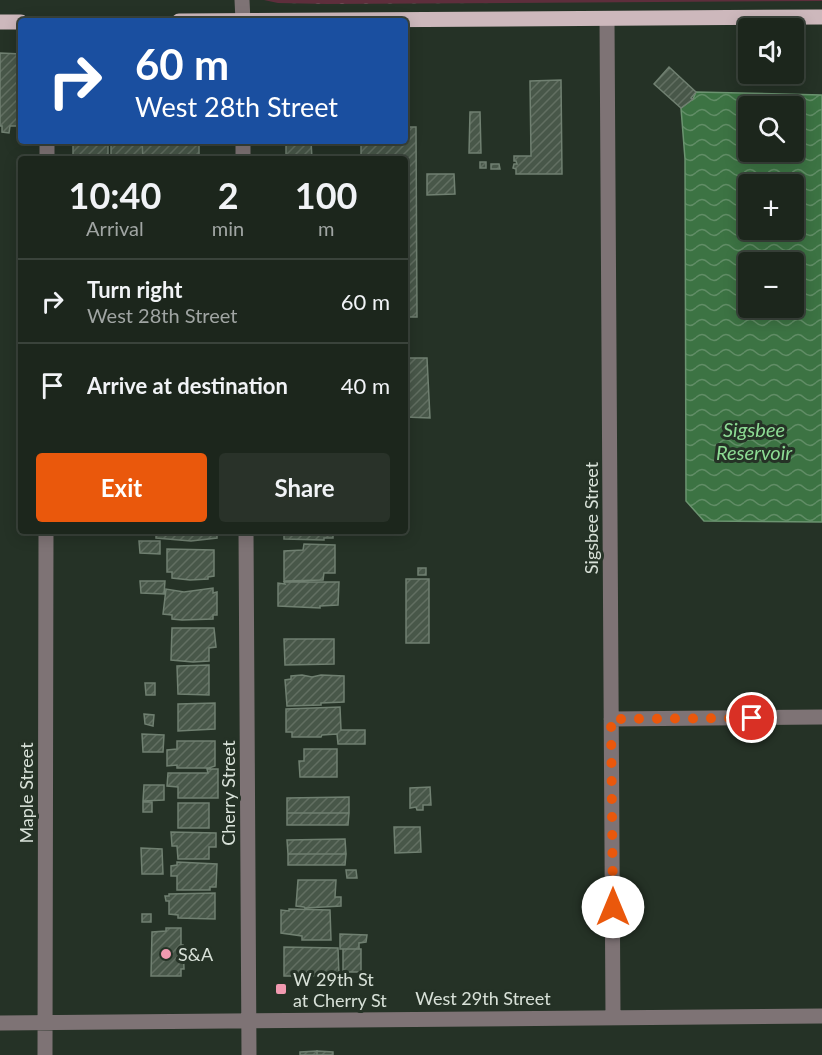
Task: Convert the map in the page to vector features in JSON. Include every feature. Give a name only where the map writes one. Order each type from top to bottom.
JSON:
[{"type":"main road","points":[[408,20],[822,17]]},
{"type":"main road","points":[[0,22],[18,22]]},
{"type":"street","points":[[242,0],[243,18]]},
{"type":"street","name":"Sigsbee Street","points":[[607,19],[613,1017]]},
{"type":"street","name":"Maple Street","points":[[45,1055],[46,534]]},
{"type":"street","name":"Cherry Street","points":[[246,534],[249,1055]]},
{"type":"street","points":[[611,719],[822,717]]},
{"type":"street","name":"West 29th Street","points":[[0,1023],[822,1016]]},
{"type":"green space","points":[[264,0],[822,1],[327,4],[278,3]]},
{"type":"water","name":"Sigsbee Reservoir","points":[[696,92],[822,95],[822,522],[704,521],[686,501],[685,159],[681,108],[693,99]]},
{"type":"building","points":[[0,53],[18,54],[18,126],[10,126],[9,133],[2,132],[2,126],[0,126]]},
{"type":"building","points":[[669,67],[696,92],[691,98],[693,99],[681,108],[654,84]]},
{"type":"building","points":[[561,80],[562,174],[516,174],[516,169],[513,168],[514,164],[517,164],[514,156],[531,156],[530,81]]},
{"type":"building","points":[[470,112],[480,112],[481,153],[469,153]]},
{"type":"building","points":[[408,127],[416,127],[417,317],[408,317],[408,156],[361,156],[361,144],[408,144]]},
{"type":"building","points":[[73,144],[108,144],[108,156],[73,156]]},
{"type":"building","points":[[111,144],[142,144],[143,156],[111,156]]},
{"type":"building","points":[[142,144],[199,144],[199,156],[143,156]]},
{"type":"building","points":[[286,144],[311,144],[312,156],[286,156]]},
{"type":"building","points":[[480,162],[486,162],[486,168],[480,168]]},
{"type":"building","points":[[491,164],[499,164],[500,169],[491,169]]},
{"type":"building","points":[[427,174],[454,174],[455,194],[427,195]]},
{"type":"building","points":[[408,358],[427,358],[430,418],[408,417]]},
{"type":"building","points":[[156,534],[217,534],[217,538],[191,541],[156,538]]},
{"type":"building","points":[[284,534],[333,534],[333,538],[324,538],[324,540],[284,539]]},
{"type":"building","points":[[139,541],[160,541],[160,554],[140,553]]},
{"type":"building","points":[[304,544],[335,545],[335,573],[324,573],[323,580],[284,581],[284,551],[303,550]]},
{"type":"building","points":[[167,549],[214,550],[214,576],[208,579],[190,580],[172,578],[172,572],[167,572]]},
{"type":"building","points":[[418,568],[426,568],[426,575],[418,575]]},
{"type":"building","points":[[406,579],[429,579],[429,643],[406,643]]},
{"type":"building","points":[[140,581],[165,581],[164,594],[141,593]]},
{"type":"building","points":[[284,582],[339,582],[338,605],[320,606],[320,608],[278,606],[278,583],[285,584]]},
{"type":"building","points":[[213,588],[213,593],[217,592],[217,615],[213,615],[213,619],[172,619],[172,615],[163,614],[166,589],[184,592]]},
{"type":"building","points":[[172,628],[214,628],[216,647],[209,648],[209,661],[171,660]]},
{"type":"building","points":[[284,639],[334,639],[334,664],[285,665]]},
{"type":"building","points":[[209,665],[209,695],[178,694],[177,666]]},
{"type":"building","points":[[291,676],[344,676],[344,702],[287,706],[285,680],[291,679]]},
{"type":"building","points":[[145,683],[155,683],[155,695],[146,695]]},
{"type":"building","points":[[215,703],[215,729],[178,731],[178,704]]},
{"type":"building","points":[[340,707],[341,730],[365,730],[365,744],[338,744],[337,734],[321,737],[292,737],[292,732],[286,732],[286,709]]},
{"type":"building","points":[[144,714],[154,715],[153,726],[145,724]]},
{"type":"building","points":[[142,734],[164,735],[163,752],[143,752]]},
{"type":"building","points":[[177,741],[215,741],[215,766],[177,768],[177,765],[167,766],[167,750],[177,749]]},
{"type":"building","points":[[304,749],[337,749],[337,777],[300,777],[299,761],[304,761]]},
{"type":"building","points":[[207,769],[218,769],[218,798],[178,798],[178,787],[167,786],[168,773],[208,773]]},
{"type":"building","points":[[144,785],[164,785],[164,800],[143,801]]},
{"type":"building","points":[[430,787],[431,805],[423,805],[423,810],[417,810],[416,807],[410,808],[410,788]]},
{"type":"building","points":[[349,797],[349,813],[287,813],[287,798]]},
{"type":"building","points":[[143,802],[152,802],[152,812],[143,812]]},
{"type":"building","points":[[178,803],[209,803],[209,828],[178,828]]},
{"type":"building","points":[[287,813],[349,813],[348,825],[287,825]]},
{"type":"building","points":[[394,827],[420,827],[421,852],[395,853]]},
{"type":"building","points":[[171,832],[216,833],[216,847],[209,847],[209,859],[178,859],[177,846],[172,846]]},
{"type":"building","points":[[345,839],[346,854],[288,854],[287,840]]},
{"type":"building","points":[[141,848],[162,849],[163,874],[142,874]]},
{"type":"building","points":[[288,854],[346,854],[345,865],[288,865]]},
{"type":"building","points":[[177,862],[217,864],[216,887],[210,887],[210,890],[177,890],[177,876],[171,876],[171,866],[177,865]]},
{"type":"building","points":[[346,870],[356,870],[357,878],[347,878]]},
{"type":"building","points":[[298,880],[336,880],[335,897],[341,897],[341,906],[305,908],[296,906]]},
{"type":"building","points":[[215,893],[215,919],[178,918],[178,915],[169,914],[169,901],[166,901],[165,896],[169,894]]},
{"type":"building","points":[[289,909],[330,910],[331,940],[302,940],[302,936],[281,933],[281,910],[289,911]]},
{"type":"building","points":[[142,914],[151,914],[151,922],[142,922]]},
{"type":"building","points":[[166,928],[181,928],[184,969],[181,969],[181,976],[151,976],[152,932],[166,931]]},
{"type":"building","points":[[340,934],[367,935],[366,942],[359,943],[359,949],[340,949]]},
{"type":"building","points":[[284,947],[338,948],[339,976],[284,976]]},
{"type":"building","points":[[343,949],[361,949],[361,972],[343,972]]},
{"type":"building","points":[[317,1051],[317,1055],[300,1055],[300,1052]]},
{"type":"building","points":[[317,1051],[333,1052],[333,1055],[317,1055]]},
{"type":"place","name":"S&A","points":[[166,954]]},
{"type":"place","name":"W 29th St at Cherry St","points":[[281,989]]},
{"type":"route","points":[[613,907],[611,719],[752,718]]}]
